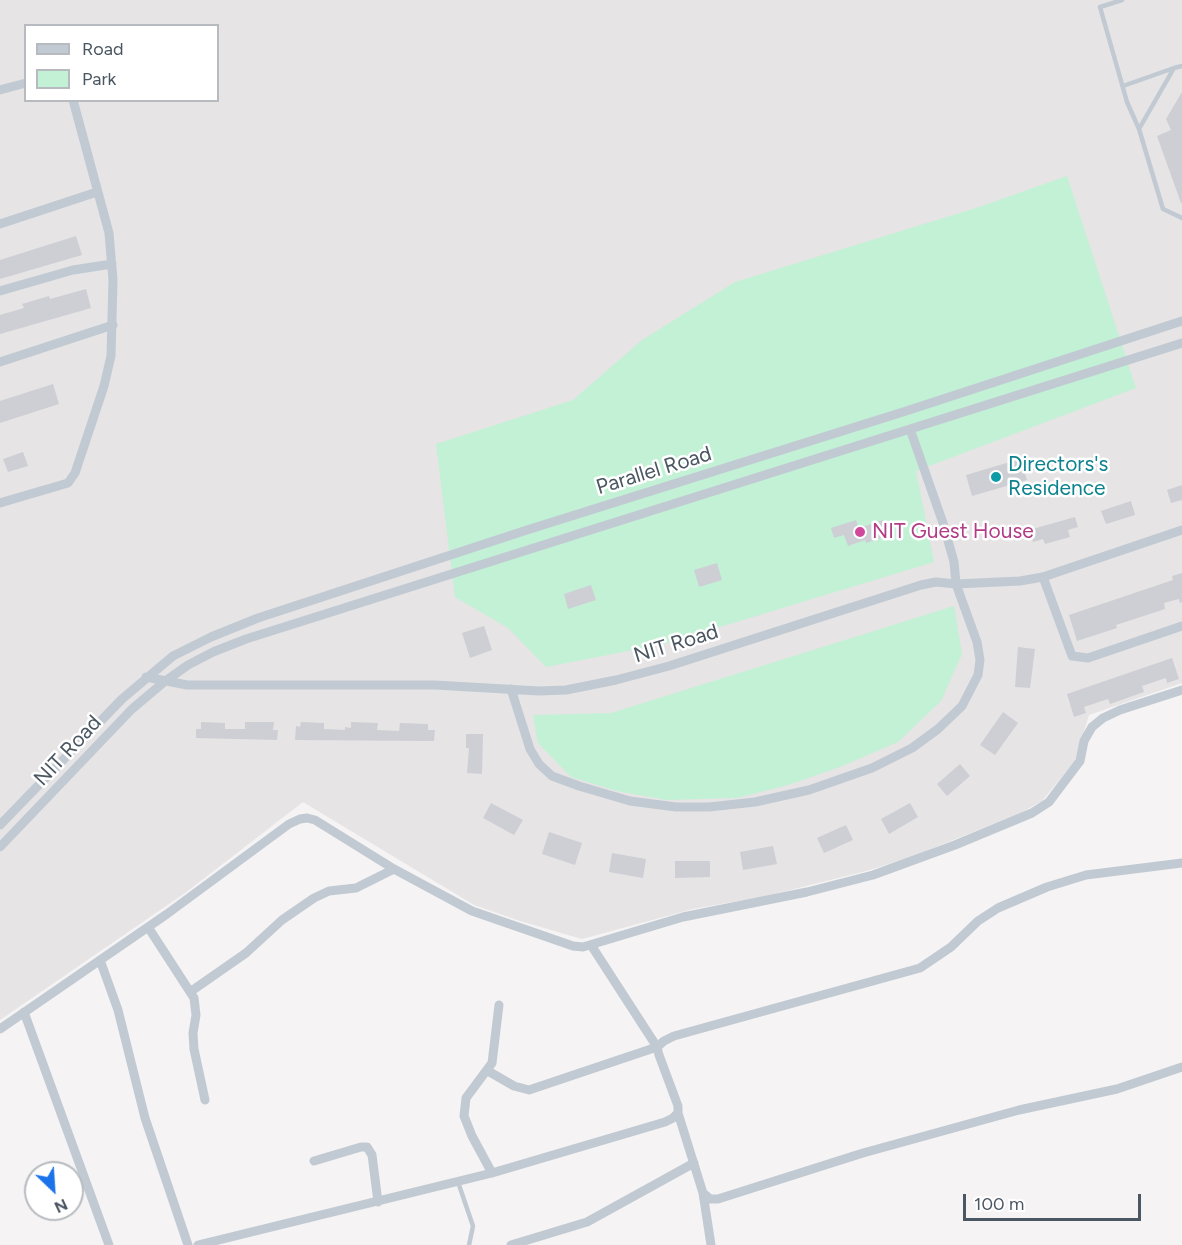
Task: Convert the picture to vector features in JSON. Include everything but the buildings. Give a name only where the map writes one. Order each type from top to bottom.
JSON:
[{"type":"street","points":[[0,90],[24,84]]},
{"type":"street","points":[[0,502],[68,483],[75,473],[104,386],[111,356],[113,325],[109,233],[74,102]]},
{"type":"street","points":[[0,224],[97,192]]},
{"type":"street","points":[[0,291],[73,270],[112,264]]},
{"type":"street","name":"Parallel Road","points":[[146,677],[173,656],[211,637],[258,618],[1181,319]]},
{"type":"street","points":[[0,362],[113,325]]},
{"type":"street","name":"Parallel Road","points":[[164,682],[188,665],[246,639],[1182,343]]},
{"type":"street","points":[[511,689],[530,748],[539,764],[552,776],[630,801],[676,807],[709,807],[754,802],[809,790],[872,768],[912,748],[938,729],[962,706],[978,675],[980,660],[977,642],[956,584],[954,562],[943,523],[910,429]]},
{"type":"street","name":"NIT Road","points":[[0,825],[146,677],[188,685],[435,685],[539,691],[566,690],[669,666],[921,585],[936,582],[956,584],[1020,581],[1043,577],[1182,530]]},
{"type":"street","points":[[1043,577],[1072,656],[1088,658],[1182,626]]},
{"type":"street","name":"NIT Road","points":[[0,847],[132,709],[164,682]]},
{"type":"street","points":[[0,1029],[148,927],[289,824],[300,819],[315,820],[394,869],[482,915],[573,946],[583,947],[683,917],[807,892],[873,874],[955,845],[1032,813],[1048,802],[1058,790],[1080,760],[1084,741],[1092,727],[1102,718],[1119,710],[1182,690]]},
{"type":"street","points":[[488,1071],[514,1086],[529,1090],[657,1047],[674,1036],[920,968],[951,947],[978,921],[998,908],[1047,887],[1086,875],[1182,863]]},
{"type":"street","points":[[190,993],[246,953],[282,920],[314,898],[329,891],[356,888],[394,869]]},
{"type":"street","points":[[148,927],[195,1002],[193,1033],[205,1100]]},
{"type":"street","points":[[591,945],[657,1047],[678,1106],[678,1113],[703,1193],[711,1245]]},
{"type":"street","points":[[100,960],[118,1010],[145,1118],[188,1245]]},
{"type":"street","points":[[492,1173],[464,1116],[466,1098],[492,1063],[499,1005]]},
{"type":"street","points":[[24,1012],[109,1245]]},
{"type":"street","points":[[703,1193],[710,1199],[718,1199],[862,1153],[1018,1110],[1116,1089],[1182,1066]]},
{"type":"street","points":[[198,1245],[492,1173],[665,1122],[673,1119],[678,1113]]},
{"type":"street","points":[[314,1161],[367,1147],[372,1155],[378,1202]]},
{"type":"street","points":[[512,1245],[587,1222],[694,1163]]},
{"type":"lane","points":[[1122,0],[1100,7],[1163,209],[1182,218]]},
{"type":"lane","points":[[1123,86],[1182,66]]},
{"type":"lane","points":[[1139,129],[1174,68]]},
{"type":"lane","points":[[459,1182],[473,1226],[469,1245]]},
{"type":"shaded area","points":[[0,0],[1182,0],[1182,683],[1089,715],[1075,761],[1042,801],[1019,814],[905,859],[866,871],[762,897],[693,909],[582,939],[474,905],[303,802],[185,893],[0,1020]]},
{"type":"green space","points":[[1067,176],[1136,388],[916,471],[934,562],[664,644],[546,667],[508,628],[455,597],[436,444],[573,400],[642,340],[735,282],[976,208]]},
{"type":"green space","points":[[954,606],[962,654],[941,701],[898,742],[840,767],[788,785],[737,798],[666,800],[617,791],[571,777],[538,743],[533,715],[611,713]]},
{"type":"place","name":"Directors's Residence","points":[[996,477]]},
{"type":"place","name":"NIT Guest House","points":[[860,532]]}]
